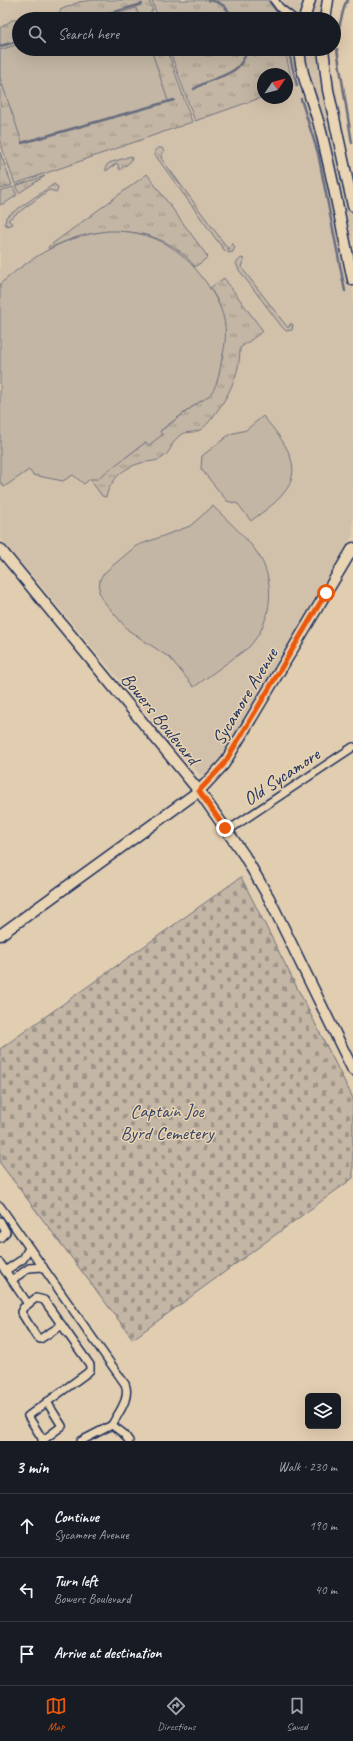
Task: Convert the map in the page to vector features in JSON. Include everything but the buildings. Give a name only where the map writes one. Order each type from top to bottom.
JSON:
[{"type":"street","points":[[274,0],[285,12]]},
{"type":"street","points":[[306,12],[310,0]]},
{"type":"street","points":[[326,12],[328,0]]},
{"type":"street","points":[[299,56],[300,65],[320,128],[353,280]]},
{"type":"street","points":[[324,56],[328,90],[353,206]]},
{"type":"street","name":"Sycamore Avenue","points":[[0,936],[199,791],[224,764],[353,548]]},
{"type":"street","name":"Bowers Boulevard","points":[[0,549],[199,791],[244,855],[266,893],[353,1070]]},
{"type":"street","name":"Old Sycamore","points":[[227,831],[353,747]]},
{"type":"street","points":[[0,1206],[128,1390],[127,1397],[112,1424],[81,1441]]},
{"type":"street","points":[[0,1221],[6,1232],[0,1238]]},
{"type":"street","points":[[6,1271],[22,1259],[29,1248]]},
{"type":"street","points":[[0,1263],[28,1304]]},
{"type":"street","points":[[12,1280],[29,1268],[42,1267]]},
{"type":"street","points":[[47,1402],[62,1426],[42,1440],[28,1416],[90,1370],[90,1365],[62,1325],[41,1298],[36,1298],[22,1308],[21,1312],[36,1336],[40,1338],[45,1337],[62,1325]]},
{"type":"street","points":[[112,1424],[124,1434],[129,1441]]},
{"type":"shaded area","points":[[0,0],[333,0],[331,12],[12,12],[12,56],[330,56],[353,176],[353,535],[210,774],[205,777],[200,775],[0,538]]},
{"type":"green space","points":[[92,0],[149,0],[153,10],[60,12],[60,10],[79,2]]},
{"type":"green space","points":[[152,0],[267,0],[276,12],[156,12]]},
{"type":"green space","points":[[136,8],[137,12],[123,12]]},
{"type":"green space","points":[[12,20],[12,56],[169,56],[192,122],[15,184],[0,142],[0,28]]},
{"type":"green space","points":[[12,46],[12,56],[153,56],[168,101],[22,142],[0,78],[0,50]]},
{"type":"green space","points":[[172,56],[286,56],[289,68],[257,68],[257,99],[195,121]]},
{"type":"green space","points":[[162,148],[164,151],[161,158],[229,250],[232,243],[235,247],[233,252],[229,253],[224,250],[155,155],[155,150]]},
{"type":"green space","points":[[0,152],[12,185],[0,189]]},
{"type":"green space","points":[[131,156],[132,158],[130,162],[120,170],[117,163],[106,171],[106,166],[109,163]]},
{"type":"green space","points":[[147,174],[208,257],[195,267],[181,252],[164,242],[146,235],[126,232],[106,232],[86,235],[49,249],[48,247]]},
{"type":"green space","points":[[45,176],[19,193],[15,186]]},
{"type":"green space","points":[[54,184],[58,187],[57,192],[49,190],[8,220],[13,224],[8,226],[5,224],[6,217]]},
{"type":"green space","points":[[13,187],[17,195],[0,205],[0,191]]},
{"type":"green space","points":[[108,231],[138,233],[163,242],[185,258],[212,291],[221,309],[225,327],[224,348],[215,386],[208,396],[160,431],[162,435],[149,445],[146,442],[97,479],[90,479],[84,484],[73,475],[63,481],[33,475],[29,470],[4,487],[0,482],[0,284],[37,256],[50,249],[77,237]]},
{"type":"green space","points":[[241,258],[244,259],[241,267],[288,328],[291,323],[293,325],[292,330],[286,331],[282,327],[239,270],[236,263]]},
{"type":"green space","points":[[224,278],[263,331],[240,348],[239,364],[233,384],[222,404],[207,424],[200,430],[180,435],[165,456],[160,459],[135,465],[124,471],[114,480],[106,497],[102,496],[89,478],[126,457],[147,441],[149,444],[159,432],[211,393],[223,356],[218,301],[210,288]]},
{"type":"green space","points":[[263,416],[284,443],[289,453],[293,474],[289,484],[279,499],[251,521],[238,504],[227,501],[201,469],[202,456],[230,434],[246,430]]},
{"type":"green space","points":[[213,506],[251,545],[263,562],[269,587],[269,600],[263,625],[257,637],[249,647],[194,687],[170,658],[128,630],[101,598],[99,591],[100,579],[104,573],[136,546],[190,526]]},
{"type":"green space","name":"Captain Joe Byrd Cemetery","points":[[241,877],[353,1098],[353,1178],[133,1339],[0,1163],[0,1049]]},
{"type":"waterway","points":[[208,0],[217,2],[224,6],[230,12]]},
{"type":"waterway","points":[[341,20],[345,4],[348,0]]},
{"type":"waterway","points":[[115,12],[142,4]]},
{"type":"waterway","points":[[0,46],[12,43]]},
{"type":"waterway","points":[[194,89],[233,70],[239,65],[245,56]]},
{"type":"waterway","points":[[290,56],[297,86]]},
{"type":"waterway","points":[[338,56],[352,143]]},
{"type":"waterway","points":[[301,99],[318,153],[345,291]]},
{"type":"waterway","points":[[22,143],[174,100]]},
{"type":"route","points":[[225,828],[199,791],[224,764],[326,593]]}]
